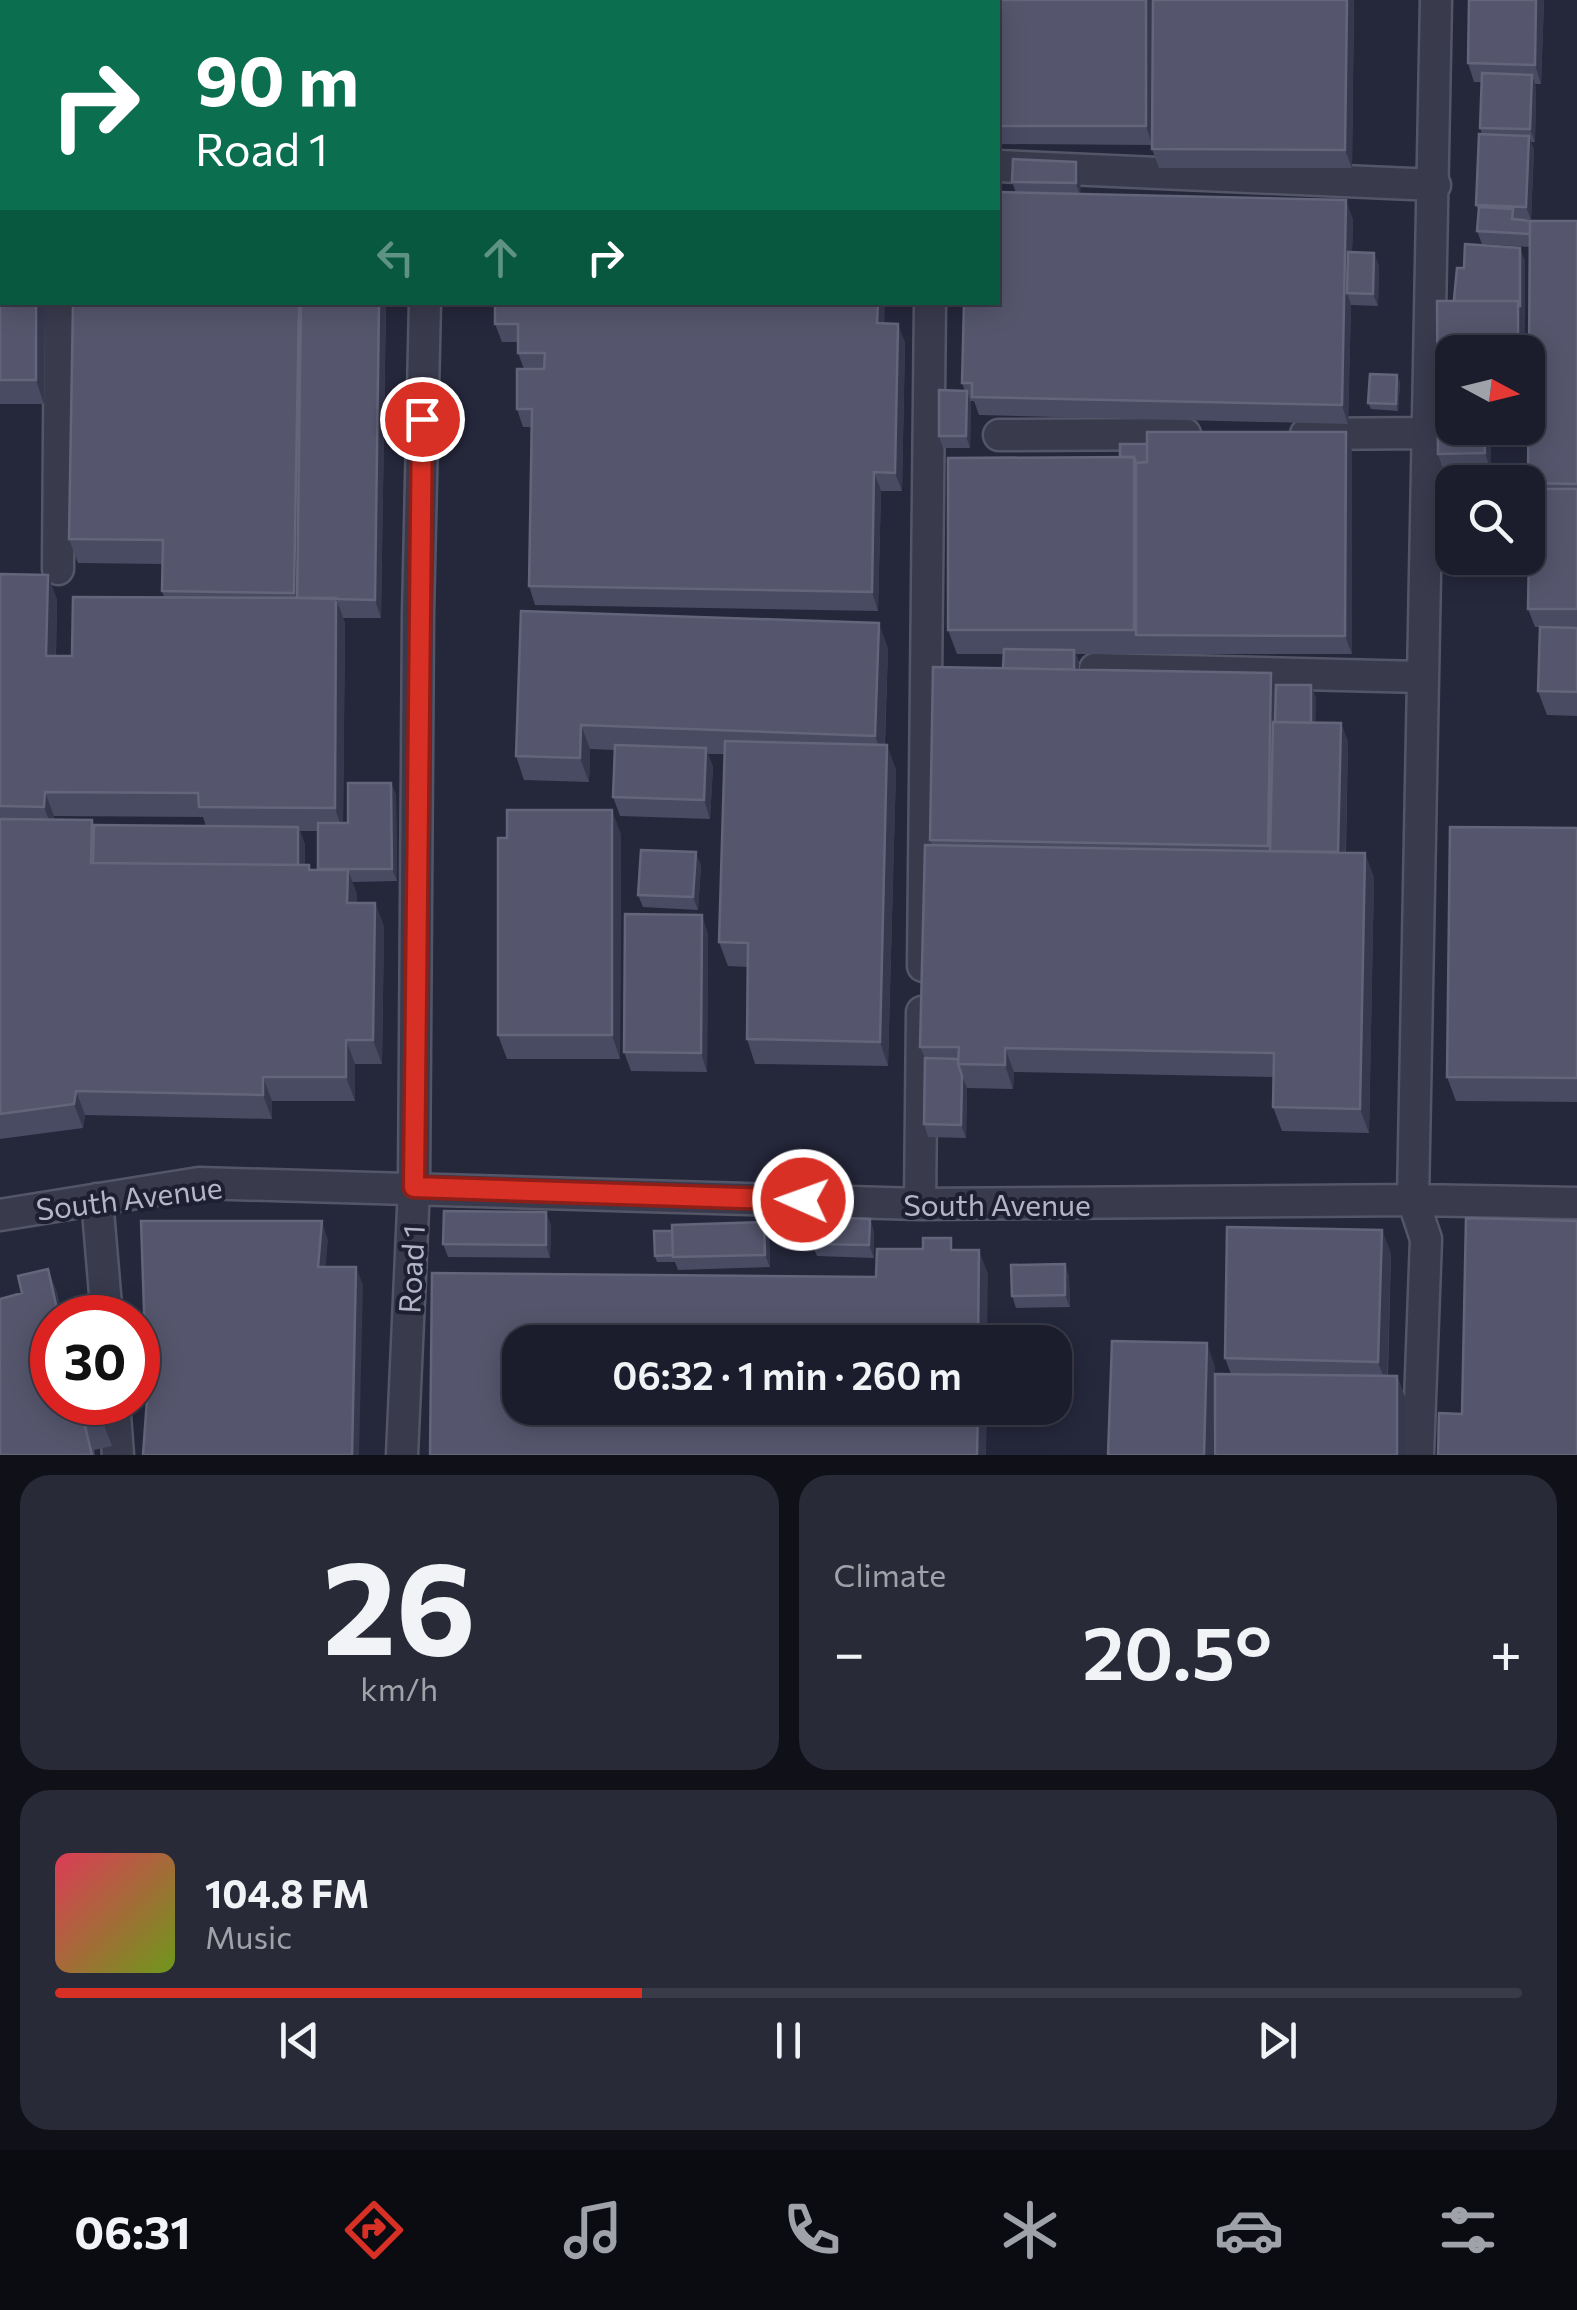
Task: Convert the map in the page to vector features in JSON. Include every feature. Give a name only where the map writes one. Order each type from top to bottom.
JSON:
[{"type":"street","points":[[1418,1455],[1426,1238],[1412,1200],[1436,0]]},
{"type":"street","points":[[1000,166],[1434,185]]},
{"type":"street","points":[[58,568],[60,305]]},
{"type":"street","name":"Road 1","points":[[402,1455],[414,1187],[417,653],[425,305]]},
{"type":"street","points":[[920,1204],[930,305]]},
{"type":"street","points":[[1272,434],[1428,433]]},
{"type":"street","points":[[998,435],[1213,434]]},
{"type":"street","points":[[1094,669],[1422,677]]},
{"type":"street","name":"South Avenue","points":[[0,1215],[198,1183],[920,1204],[1412,1200],[1577,1203]]},
{"type":"street","points":[[98,1199],[105,1295]]},
{"type":"street","points":[[116,1425],[118,1455]]},
{"type":"building","points":[[1000,0],[1146,0],[1146,126],[1000,126]]},
{"type":"building","points":[[1153,0],[1347,0],[1345,150],[1152,149]]},
{"type":"building","points":[[1469,0],[1536,0],[1535,65],[1468,63]]},
{"type":"building","points":[[1482,73],[1532,75],[1530,129],[1480,128]]},
{"type":"building","points":[[1479,134],[1529,136],[1526,207],[1476,205]]},
{"type":"building","points":[[1013,159],[1076,162],[1076,183],[1012,182]]},
{"type":"building","points":[[1000,192],[1346,200],[1342,405],[972,397],[972,383],[962,383],[964,305],[1000,305]]},
{"type":"building","points":[[1479,207],[1513,209],[1512,219],[1533,221],[1530,234],[1477,231]]},
{"type":"building","points":[[1530,221],[1577,221],[1577,484],[1545,483],[1545,465],[1528,465],[1528,445],[1545,445],[1545,335],[1529,335]]},
{"type":"building","points":[[1465,244],[1520,248],[1520,307],[1518,301],[1454,299],[1457,268],[1464,268]]},
{"type":"building","points":[[1348,252],[1374,253],[1373,294],[1347,293]]},
{"type":"building","points":[[1437,301],[1518,301],[1518,335],[1437,335]]},
{"type":"building","points":[[0,305],[36,305],[36,380],[0,380]]},
{"type":"building","points":[[73,305],[299,305],[294,593],[162,591],[163,540],[69,539]]},
{"type":"building","points":[[301,305],[379,305],[375,600],[297,598]]},
{"type":"building","points":[[495,305],[878,305],[877,323],[898,324],[895,473],[874,472],[872,592],[529,586],[532,409],[517,409],[517,369],[544,369],[545,353],[518,353],[518,324],[495,324]]},
{"type":"building","points":[[1370,374],[1397,375],[1396,404],[1368,403]]},
{"type":"building","points":[[939,390],[967,391],[966,436],[939,436]]},
{"type":"building","points":[[1147,432],[1346,432],[1345,636],[1136,635],[1136,463],[1147,462]]},
{"type":"building","points":[[1120,444],[1147,444],[1147,462],[1120,457]]},
{"type":"building","points":[[1438,445],[1485,445],[1485,453],[1438,454]]},
{"type":"building","points":[[1134,457],[1134,630],[948,630],[948,458]]},
{"type":"building","points":[[1545,489],[1577,489],[1577,609],[1528,609],[1529,575],[1545,575]]},
{"type":"building","points":[[0,574],[48,575],[46,656],[72,656],[73,597],[336,598],[335,808],[199,807],[198,793],[45,792],[44,807],[0,806]]},
{"type":"building","points":[[521,611],[879,623],[875,736],[581,725],[580,758],[516,756]]},
{"type":"building","points":[[1540,627],[1577,628],[1577,692],[1538,691]]},
{"type":"building","points":[[1004,649],[1074,650],[1074,670],[1003,668]]},
{"type":"building","points":[[933,667],[1271,673],[1268,846],[930,840]]},
{"type":"building","points":[[1276,685],[1311,685],[1311,723],[1275,722]]},
{"type":"building","points":[[1273,722],[1341,723],[1338,852],[1270,851]]},
{"type":"building","points":[[725,741],[887,745],[880,1042],[747,1039],[748,943],[719,942]]},
{"type":"building","points":[[615,745],[706,748],[704,800],[613,797]]},
{"type":"building","points":[[348,783],[391,783],[392,869],[318,869],[318,823],[348,823]]},
{"type":"building","points":[[507,810],[612,810],[612,1035],[498,1035],[498,838],[507,838]]},
{"type":"building","points":[[0,819],[92,820],[91,863],[309,865],[309,870],[348,870],[347,903],[375,903],[373,1040],[346,1040],[346,1077],[263,1077],[263,1095],[76,1091],[74,1104],[0,1114]]},
{"type":"building","points":[[94,825],[298,827],[298,865],[93,863]]},
{"type":"building","points":[[1450,827],[1577,828],[1577,1078],[1447,1077]]},
{"type":"building","points":[[925,845],[1365,853],[1360,1109],[1273,1107],[1274,1053],[1005,1048],[1005,1065],[958,1064],[959,1047],[920,1047]]},
{"type":"building","points":[[641,850],[696,852],[693,897],[638,895]]},
{"type":"building","points":[[625,914],[702,915],[701,1053],[624,1052]]},
{"type":"building","points":[[925,1058],[958,1059],[962,1076],[961,1125],[924,1124]]},
{"type":"building","points":[[444,1211],[546,1212],[546,1245],[443,1244]]},
{"type":"building","points":[[813,1217],[870,1219],[869,1245],[812,1244]]},
{"type":"building","points":[[1466,1218],[1577,1221],[1577,1455],[1438,1455],[1439,1413],[1462,1414]]},
{"type":"building","points":[[141,1221],[322,1221],[318,1267],[356,1267],[352,1455],[143,1455],[145,1425],[160,1425],[160,1295],[143,1295]]},
{"type":"building","points":[[764,1222],[765,1255],[673,1257],[672,1225]]},
{"type":"building","points":[[1227,1227],[1382,1230],[1378,1362],[1225,1358]]},
{"type":"building","points":[[654,1231],[672,1231],[673,1255],[655,1256]]},
{"type":"building","points":[[923,1238],[951,1238],[951,1250],[979,1250],[978,1325],[502,1325],[502,1425],[978,1425],[977,1455],[430,1455],[432,1273],[876,1277],[877,1249],[923,1249]]},
{"type":"building","points":[[1065,1264],[1065,1295],[1012,1296],[1011,1265]]},
{"type":"building","points":[[48,1269],[54,1295],[30,1295],[30,1425],[90,1425],[85,1426],[92,1455],[0,1455],[0,1299],[22,1293],[18,1276]]},
{"type":"building","points":[[1112,1341],[1207,1343],[1204,1455],[1108,1455]]},
{"type":"building","points":[[1215,1374],[1397,1376],[1397,1455],[1215,1455]]},
{"type":"route","points":[[422,419],[414,1187],[803,1200]]}]
